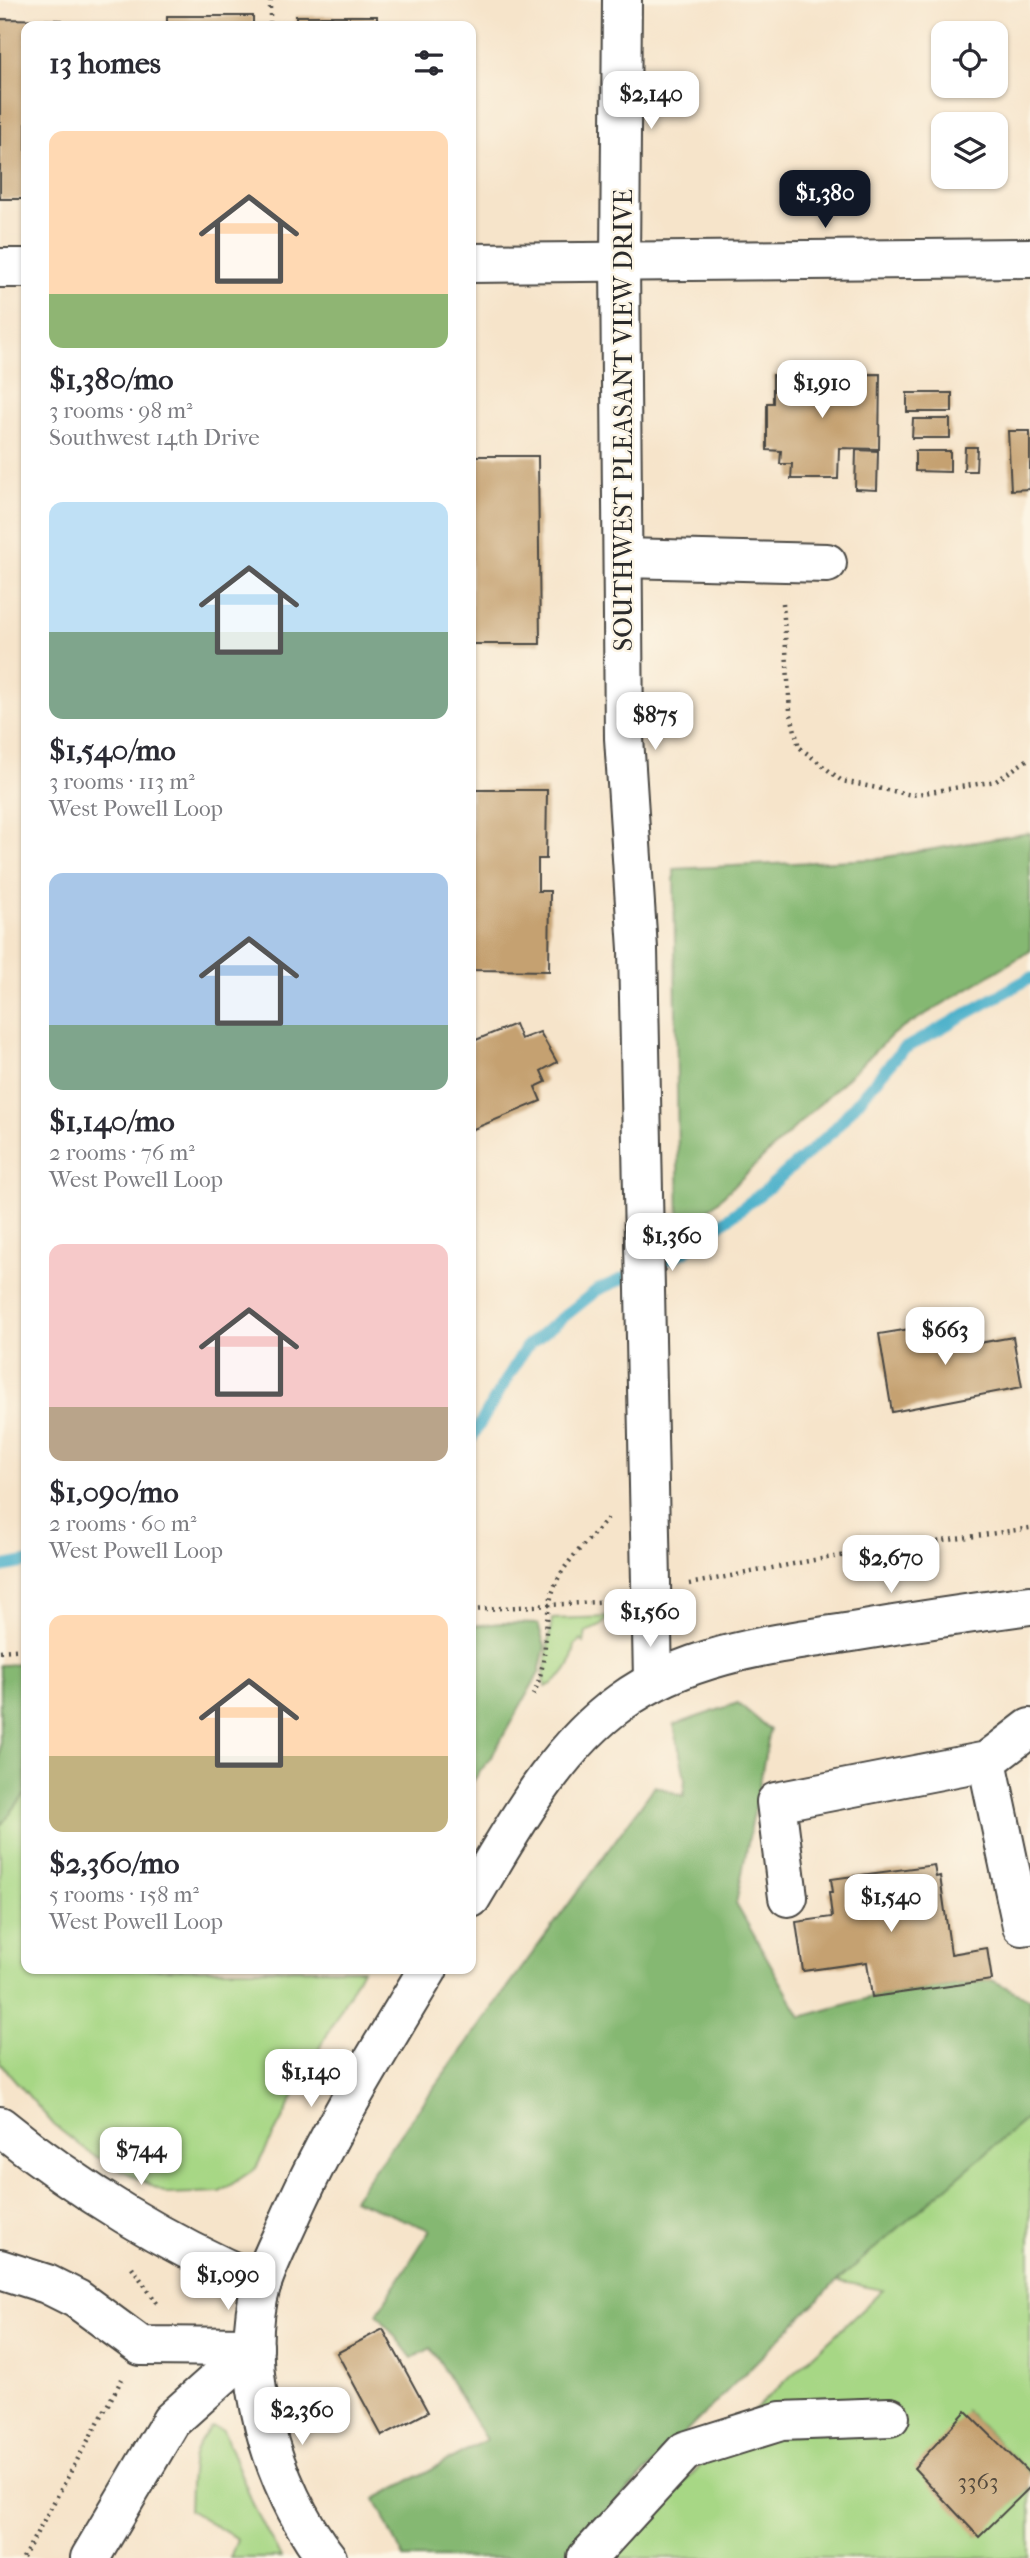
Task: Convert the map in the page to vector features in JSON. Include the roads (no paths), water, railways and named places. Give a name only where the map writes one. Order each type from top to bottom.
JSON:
[{"type":"street","name":"SOUTHWEST PLEASANT VIEW DRIVE","points":[[622,0],[620,262],[624,738],[638,948],[646,1476],[653,1680]]},
{"type":"street","points":[[476,263],[1030,258]]},
{"type":"street","points":[[0,268],[21,268]]},
{"type":"street","points":[[624,558],[827,563]]},
{"type":"street","points":[[476,1890],[540,1788],[562,1759],[619,1703],[653,1680],[690,1666],[762,1647],[1030,1605]]},
{"type":"street","points":[[788,1897],[776,1802],[987,1761],[1030,1728]]},
{"type":"street","points":[[987,1761],[1021,1926],[1030,1925]]},
{"type":"street","points":[[327,2558],[292,2504],[275,2463],[260,2402],[254,2347],[262,2284],[320,2154],[425,1974]]},
{"type":"street","points":[[0,2126],[53,2169],[92,2193],[214,2264],[262,2284]]},
{"type":"street","points":[[0,2269],[47,2284],[77,2299],[141,2346],[254,2347]]},
{"type":"street","points":[[90,2558],[171,2421],[254,2347]]},
{"type":"street","points":[[587,2558],[685,2451],[781,2421],[890,2417]]},
{"type":"waterway","points":[[476,1431],[526,1347],[597,1290],[684,1252],[767,1189],[832,1132],[902,1050],[1030,978]]},
{"type":"waterway","points":[[0,1567],[21,1563]]}]
